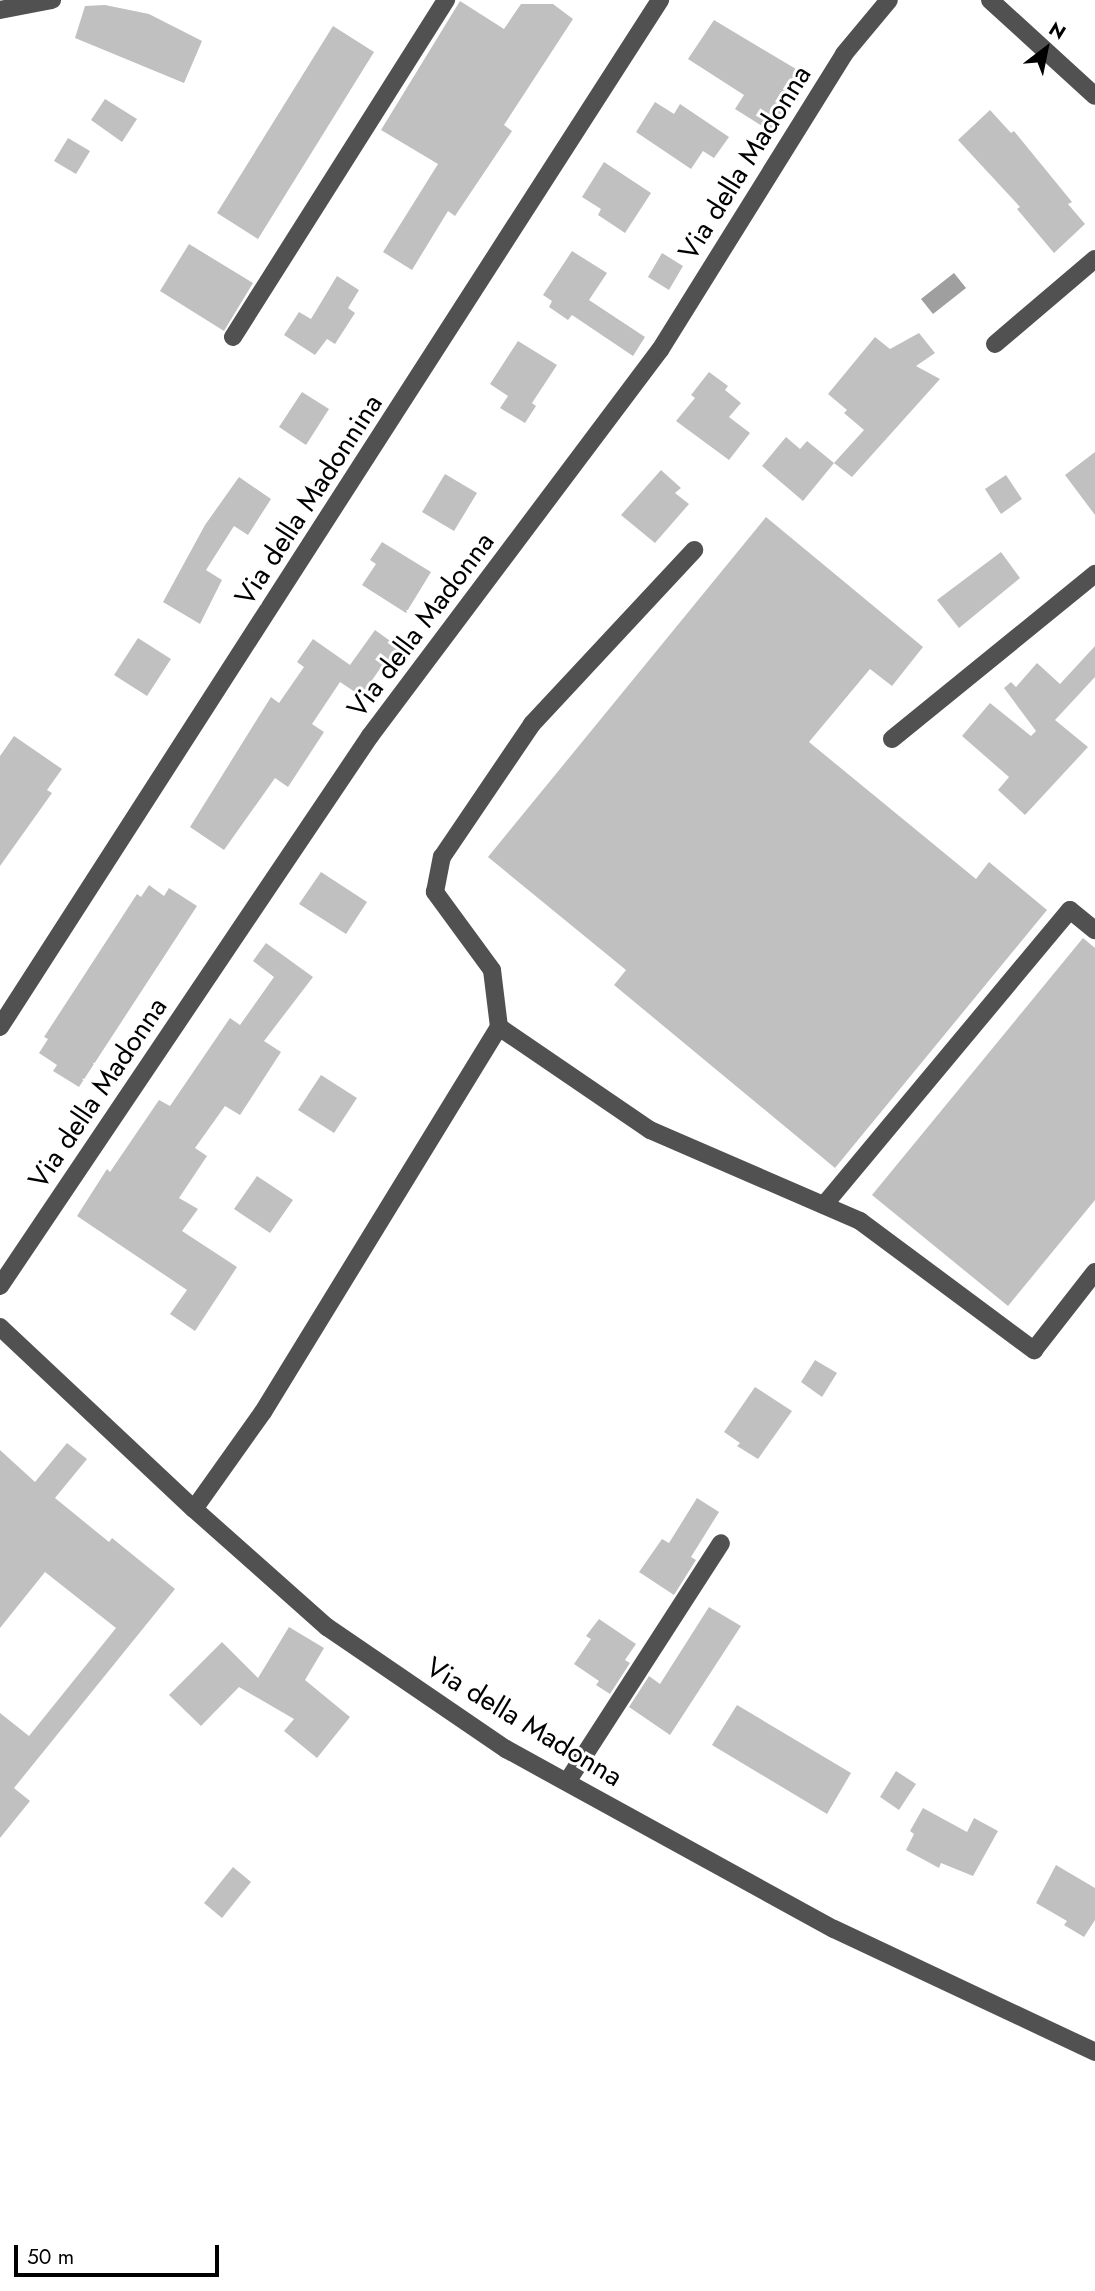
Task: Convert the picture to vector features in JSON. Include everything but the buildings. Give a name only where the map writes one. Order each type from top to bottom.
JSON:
[{"type":"street","points":[[0,10],[52,0]]},
{"type":"street","points":[[233,337],[446,0]]},
{"type":"street","name":"Via della Madonnina","points":[[0,1027],[660,0]]},
{"type":"street","name":"Via della Madonna","points":[[0,1286],[370,736],[660,350],[844,54],[889,0]]},
{"type":"street","points":[[990,0],[1095,96]]},
{"type":"street","points":[[995,344],[1095,259]]},
{"type":"street","points":[[194,1509],[263,1412],[499,1027],[492,970],[435,892],[442,857],[533,724],[694,550]]},
{"type":"street","points":[[892,739],[1095,574]]},
{"type":"street","points":[[824,1205],[1070,910],[1095,930]]},
{"type":"street","points":[[499,1027],[650,1130],[860,1221],[1034,1350],[1095,1272]]},
{"type":"street","name":"Via della Madonna","points":[[0,1327],[194,1509],[327,1627],[506,1749],[834,1929],[1095,2052]]},
{"type":"street","points":[[567,1782],[720,1543]]},
{"type":"shaded area","points":[[954,273],[966,288],[933,314],[921,299]]}]
